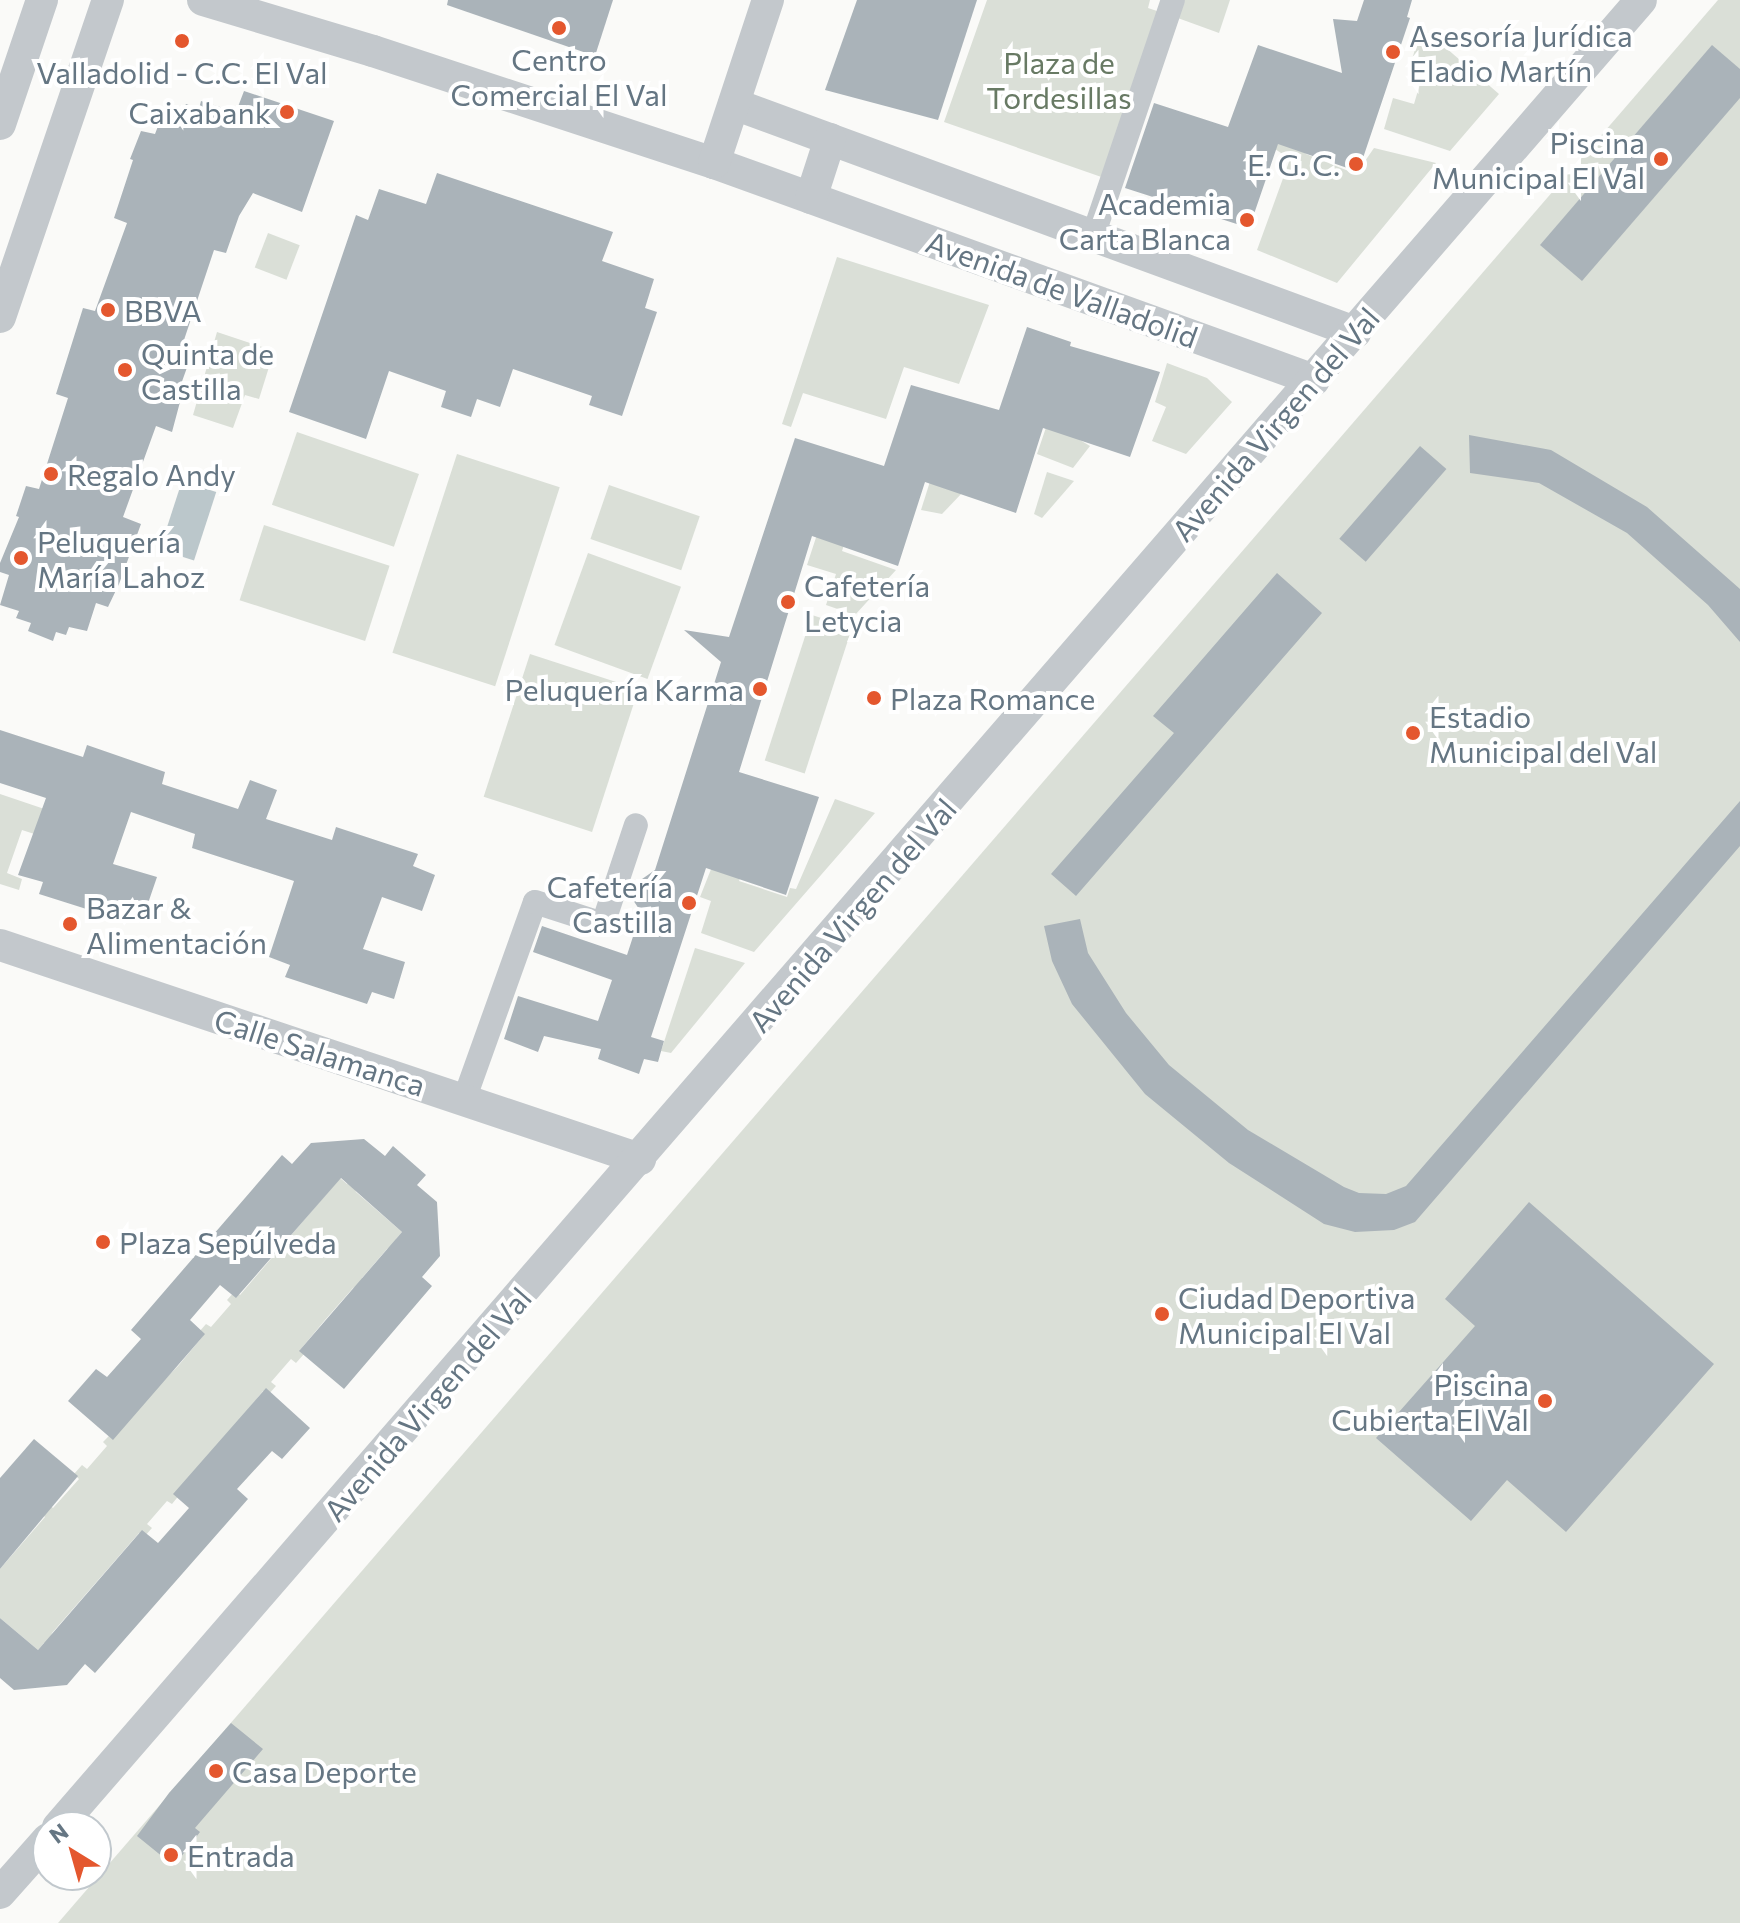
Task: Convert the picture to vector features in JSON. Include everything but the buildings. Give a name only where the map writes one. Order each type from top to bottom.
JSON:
[{"type":"street","points":[[0,124],[42,0]]},
{"type":"street","points":[[0,317],[108,0]]},
{"type":"street","name":"Avenida de Valladolid","points":[[203,0],[714,163],[1314,380]]},
{"type":"street","points":[[714,163],[768,0]]},
{"type":"street","points":[[1093,236],[1173,0]]},
{"type":"street","name":"Avenida Virgen del Val","points":[[72,1811],[1641,0]]},
{"type":"street","name":"Avenida de Valladolid","points":[[734,104],[1355,332]]},
{"type":"street","points":[[811,198],[830,139]]},
{"type":"street","points":[[464,1100],[535,902],[603,924],[636,825]]},
{"type":"street","name":"Calle Salamanca","points":[[0,945],[640,1159]]},
{"type":"street","points":[[0,1893],[32,1857]]},
{"type":"green space","name":"Plaza de Tordesillas","points":[[987,0],[1150,0],[1148,8],[1163,13],[1110,180],[944,122]]},
{"type":"green space","points":[[1181,0],[1230,0],[1219,33],[1175,17]]},
{"type":"green space","name":"Ciudad Deportiva Municipal El Val","points":[[1718,0],[1740,0],[1740,1923],[58,1923],[86,1891],[112,1891],[112,1860]]},
{"type":"green space","points":[[1422,27],[1499,94],[1450,151],[1384,129],[1393,98],[1414,104],[1427,60],[1413,56]]},
{"type":"green space","points":[[1285,117],[1306,154],[1356,174],[1374,148],[1436,163],[1337,283],[1257,250],[1290,159],[1275,149]]},
{"type":"green space","points":[[268,233],[300,245],[286,280],[255,268]]},
{"type":"green space","points":[[837,257],[989,305],[959,384],[904,367],[886,419],[803,393],[791,427],[782,424]]},
{"type":"green space","points":[[217,332],[274,351],[259,399],[245,395],[233,428],[193,415]]},
{"type":"green space","points":[[1167,363],[1207,378],[1232,402],[1186,454],[1152,441],[1166,407],[1155,402]]},
{"type":"green space","points":[[1056,398],[1075,437],[1090,446],[1073,468],[1037,454]]},
{"type":"green space","points":[[297,432],[419,474],[394,547],[272,505]]},
{"type":"green space","points":[[939,453],[963,492],[942,514],[921,510]]},
{"type":"green space","points":[[457,454],[560,487],[495,686],[392,653]]},
{"type":"green space","points":[[1047,472],[1074,481],[1042,518],[1034,514]]},
{"type":"green space","points":[[609,485],[700,516],[681,570],[590,539]]},
{"type":"green space","points":[[825,510],[853,517],[842,551],[896,570],[855,615],[826,605],[836,574],[807,565]]},
{"type":"green space","points":[[264,525],[390,566],[365,641],[240,600]]},
{"type":"green space","points":[[588,553],[681,587],[648,679],[554,645]]},
{"type":"green space","points":[[812,615],[852,628],[805,773],[765,761]]},
{"type":"green space","points":[[530,654],[638,689],[592,832],[484,797]]},
{"type":"green space","points":[[0,794],[74,819],[65,844],[22,830],[7,873],[22,879],[19,890],[0,884]]},
{"type":"green space","points":[[835,799],[875,813],[754,952],[701,933],[711,901],[700,897],[719,849],[750,848],[739,881],[787,897],[790,888],[796,889]]},
{"type":"green space","points":[[695,948],[745,963],[671,1053],[661,1051]]},
{"type":"green space","points":[[340,1178],[347,1184],[351,1179],[356,1192],[402,1232],[396,1239],[400,1243],[387,1249],[362,1278],[366,1282],[353,1288],[300,1350],[304,1354],[296,1363],[291,1359],[271,1382],[276,1386],[268,1395],[263,1391],[172,1504],[167,1501],[147,1524],[152,1528],[144,1537],[139,1533],[52,1633],[49,1647],[44,1643],[38,1650],[0,1618],[0,1569],[45,1517],[41,1513],[48,1504],[53,1508],[79,1479],[74,1474],[82,1465],[87,1469],[107,1446],[103,1442],[178,1366],[203,1336],[199,1332],[206,1324],[211,1327],[231,1304],[227,1300],[235,1291],[240,1295]]},
{"type":"shaded area","points":[[182,481],[216,492],[194,561],[160,549]]},
{"type":"place","name":"Centro Comercial El Val","points":[[559,28]]},
{"type":"place","name":"Valladolid - C.C. El Val","points":[[182,41]]},
{"type":"place","name":"Asesoría Jurídica Eladio Martín","points":[[1393,52]]},
{"type":"place","name":"Caixabank","points":[[287,112]]},
{"type":"place","name":"Piscina Municipal El Val","points":[[1661,159]]},
{"type":"place","name":"E. G. C.","points":[[1356,164]]},
{"type":"place","name":"Academia Carta Blanca","points":[[1247,220]]},
{"type":"place","name":"BBVA","points":[[108,310]]},
{"type":"place","name":"Quinta de Castilla","points":[[125,370]]},
{"type":"place","name":"Regalo Andy","points":[[51,474]]},
{"type":"place","name":"Peluquería María Lahoz","points":[[21,558]]},
{"type":"place","name":"Cafetería Letycia","points":[[788,602]]},
{"type":"place","name":"Peluquería Karma","points":[[760,689]]},
{"type":"place","name":"Plaza Romance","points":[[874,698]]},
{"type":"place","name":"Estadio Municipal del Val","points":[[1413,733]]},
{"type":"place","name":"Cafetería Castilla","points":[[689,903]]},
{"type":"place","name":"Bazar & Alimentación","points":[[70,924]]},
{"type":"place","name":"Plaza Sepúlveda","points":[[103,1242]]},
{"type":"place","name":"Ciudad Deportiva Municipal El Val","points":[[1162,1314]]},
{"type":"place","name":"Piscina Cubierta El Val","points":[[1545,1401]]},
{"type":"place","name":"Casa Deporte","points":[[216,1771]]},
{"type":"place","name":"Entrada","points":[[171,1855]]}]
